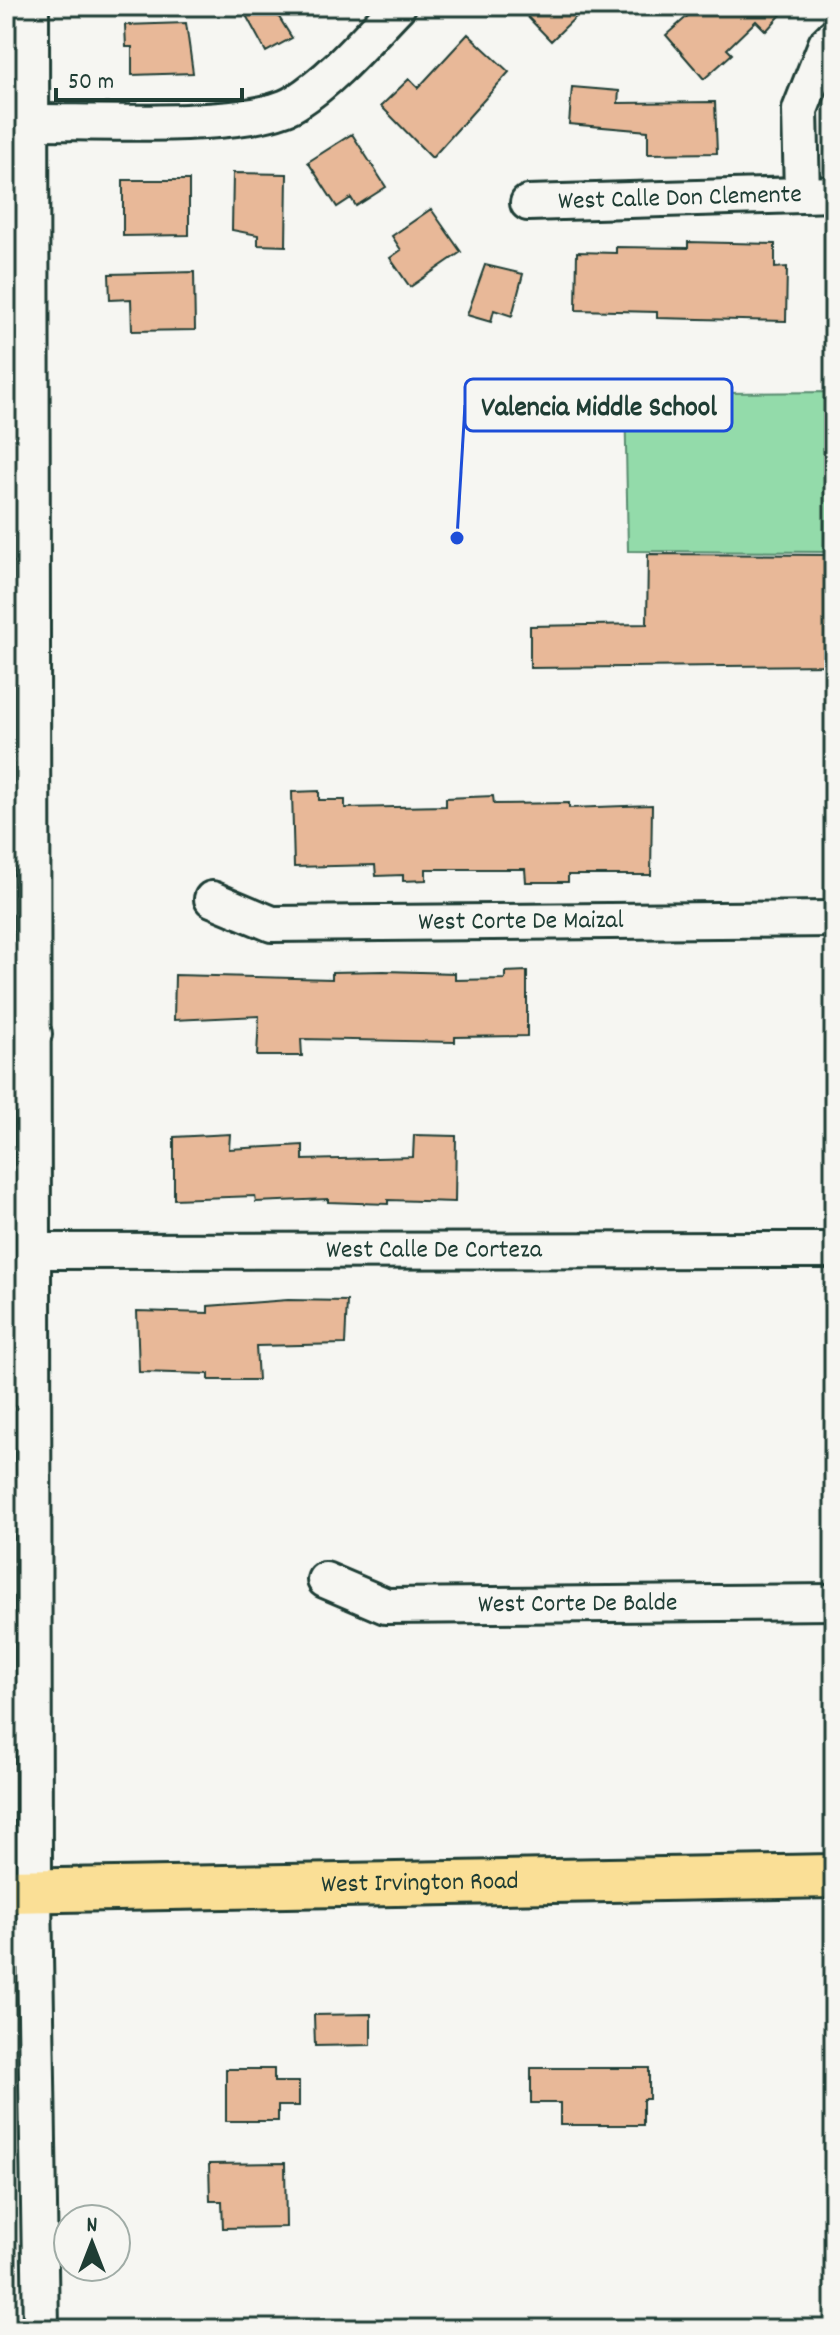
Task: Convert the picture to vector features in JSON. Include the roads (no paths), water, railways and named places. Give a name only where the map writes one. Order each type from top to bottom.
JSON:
[{"type":"main road","name":"West Irvington Road","points":[[20,1891],[834,1876]]},
{"type":"street","points":[[31,6],[30,122],[18,161],[20,1034],[34,1251],[20,1891],[41,2329]]},
{"type":"street","points":[[30,122],[246,117],[294,104],[338,67],[398,6]]},
{"type":"street","points":[[818,194],[800,110],[826,44],[834,36]]},
{"type":"street","name":"West Calle Don Clemente","points":[[528,203],[818,194]]},
{"type":"street","name":"West Corte De Maizal","points":[[212,899],[272,924],[834,919]]},
{"type":"street","name":"West Calle De Corteza","points":[[34,1251],[834,1250]]},
{"type":"street","name":"West Corte De Balde","points":[[325,1580],[386,1606],[834,1602]]},
{"type":"place","name":"Valencia Middle School","points":[[457,538]]}]
